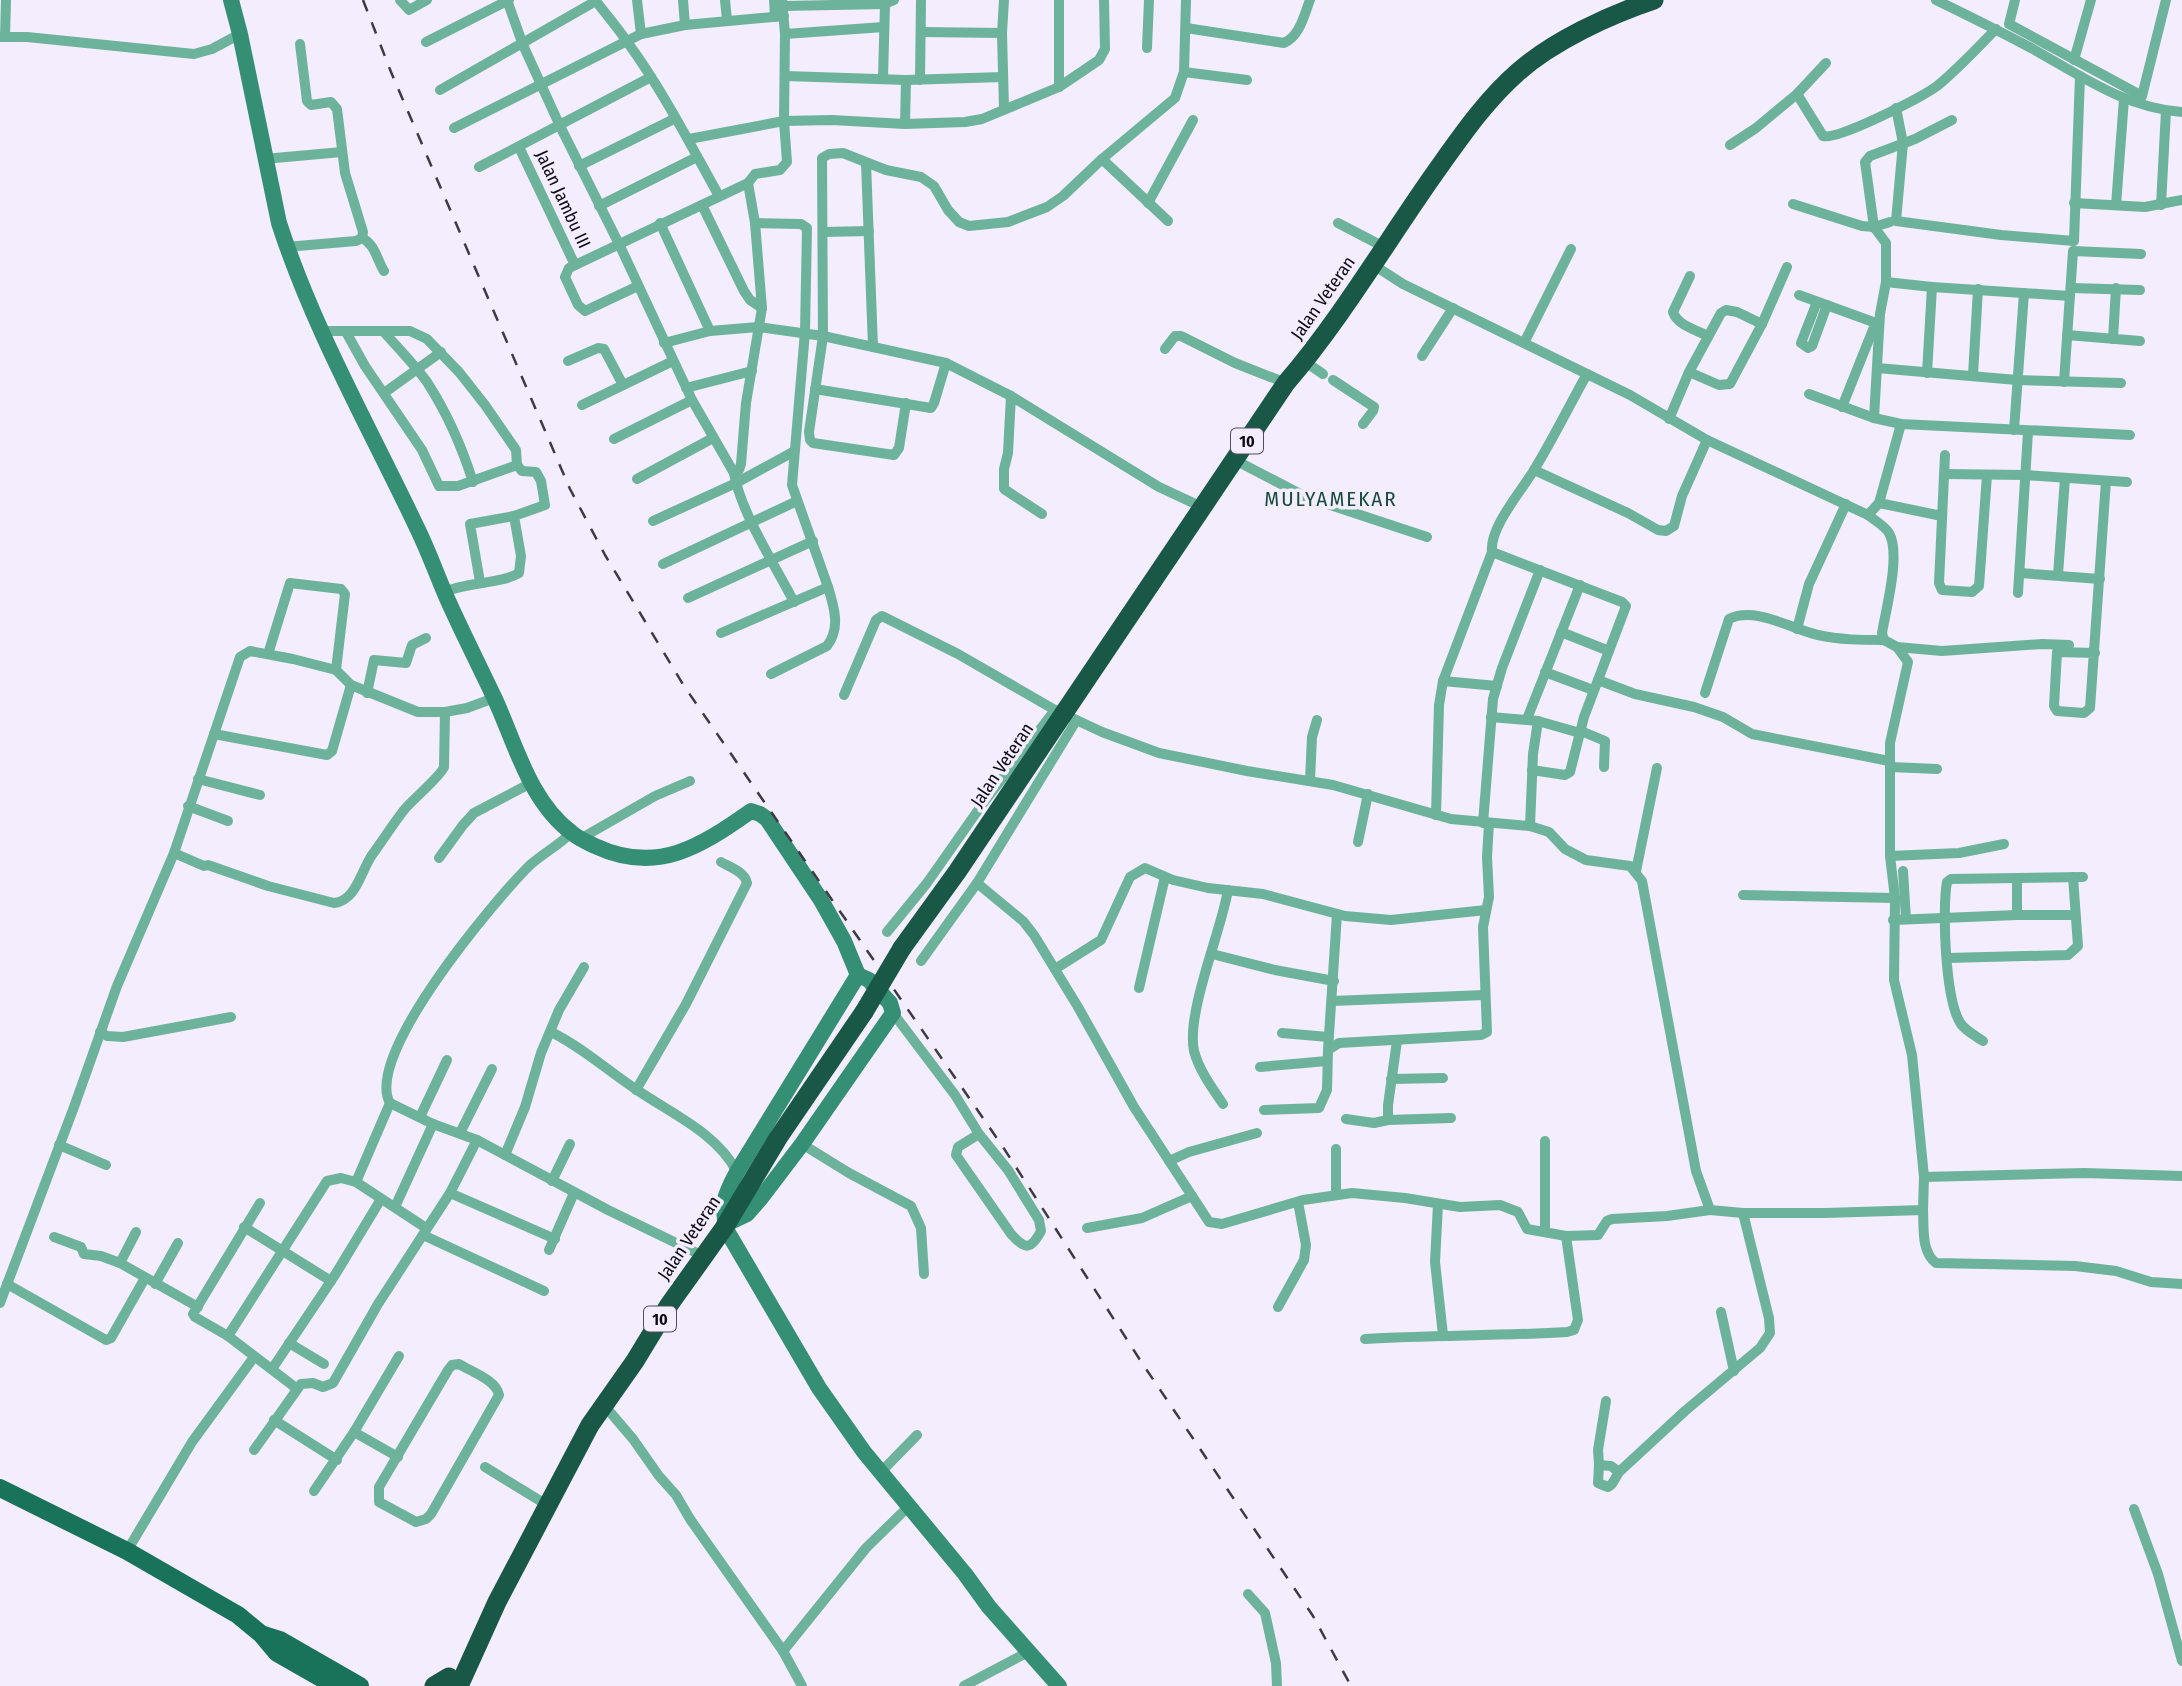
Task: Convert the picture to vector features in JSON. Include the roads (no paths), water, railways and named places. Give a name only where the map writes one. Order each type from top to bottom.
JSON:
[{"type":"highway","name":"Jalan Veteran","points":[[446,1684],[480,1639],[580,1443],[604,1405],[726,1224],[778,1138],[864,1012],[902,948],[1065,715],[1286,383],[1487,103],[1520,70],[1556,45],[1654,0]]},
{"type":"main road","points":[[0,1488],[127,1551],[238,1615],[261,1634],[277,1653],[335,1686]]},
{"type":"main road","points":[[261,1634],[280,1640],[360,1686]]},
{"type":"street","points":[[6,0],[2,37],[27,37],[194,54],[240,34]]},
{"type":"street","points":[[231,0],[264,159],[286,247],[495,698],[531,783],[558,819],[575,836],[620,856],[661,858],[697,846],[751,811],[767,819],[821,900],[844,941],[858,975],[869,980],[890,1003],[893,1013],[955,1095],[979,1134],[1009,1170],[1039,1220],[1041,1231],[1028,1247],[1021,1245],[1012,1234],[956,1155],[958,1147],[979,1134]]},
{"type":"street","points":[[400,0],[409,10],[427,0]]},
{"type":"street","points":[[426,42],[508,0],[523,45],[579,166],[620,244],[664,343],[735,478],[752,521],[794,602]]},
{"type":"street","points":[[637,0],[641,34]]},
{"type":"street","points":[[683,0],[685,25]]},
{"type":"street","points":[[725,0],[727,20]]},
{"type":"street","points":[[920,80],[922,0]]},
{"type":"street","points":[[1003,109],[1004,0]]},
{"type":"street","points":[[1059,0],[1059,87]]},
{"type":"street","points":[[689,139],[784,121],[832,120],[905,124],[975,121],[1059,87],[1103,56],[1104,0]]},
{"type":"street","points":[[1147,48],[1149,0]]},
{"type":"street","points":[[906,404],[899,447],[894,455],[813,443],[809,436],[823,336],[822,158],[829,154],[843,153],[886,170],[921,177],[934,186],[948,210],[959,222],[969,226],[1008,222],[1047,207],[1168,106],[1180,89],[1184,72],[1186,0]]},
{"type":"street","points":[[1186,28],[1284,43],[1297,33],[1310,0]]},
{"type":"street","points":[[1936,0],[1996,29],[2124,99],[2166,111],[2182,112]]},
{"type":"street","points":[[2015,0],[2009,24],[2142,96],[2166,0]]},
{"type":"street","points":[[2074,60],[2091,0]]},
{"type":"street","points":[[440,90],[523,45],[595,1],[628,42],[651,77],[674,119],[689,139],[719,196]]},
{"type":"street","points":[[454,128],[641,34],[780,8],[890,2],[884,27],[884,78]]},
{"type":"street","points":[[638,286],[585,311],[578,305],[565,277],[569,268],[748,183],[755,174],[780,170],[785,166],[788,157],[784,121],[785,34],[780,8]]},
{"type":"street","points":[[785,34],[884,27]]},
{"type":"street","points":[[1797,94],[1826,138],[1849,131],[1939,84],[1996,29]]},
{"type":"street","points":[[921,32],[1002,33]]},
{"type":"street","points":[[300,44],[307,101],[312,105],[331,102],[337,109],[345,173],[362,238],[372,245],[384,271]]},
{"type":"street","points":[[1730,145],[1756,128],[1797,94],[1826,63]]},
{"type":"street","points":[[1184,72],[1247,80]]},
{"type":"street","points":[[786,76],[906,80],[1003,77]]},
{"type":"street","points":[[1895,108],[1903,144],[1896,221],[2001,235],[2074,241],[2080,76]]},
{"type":"street","points":[[479,167],[651,77]]},
{"type":"street","points":[[905,124],[906,80]]},
{"type":"street","points":[[2116,205],[2124,99]]},
{"type":"street","points":[[2161,205],[2166,111]]},
{"type":"street","points":[[579,166],[674,119]]},
{"type":"street","points":[[1148,203],[1193,120]]},
{"type":"street","points":[[1842,407],[1878,318],[1886,282],[1886,243],[1874,227],[1865,162],[1870,156],[1903,144],[1952,120]]},
{"type":"street","name":"Jalan Jambu III","points":[[519,147],[575,265]]},
{"type":"street","points":[[264,159],[342,152]]},
{"type":"street","points":[[599,206],[697,157]]},
{"type":"street","points":[[1102,159],[1168,221]]},
{"type":"street","points":[[866,163],[873,347]]},
{"type":"street","points":[[735,478],[741,464],[746,403],[762,307],[755,223],[748,183]]},
{"type":"street","points":[[2074,203],[2144,208],[2182,200]]},
{"type":"street","points":[[1793,204],[1862,226],[1874,227],[1890,222]]},
{"type":"street","points":[[702,205],[744,291],[750,300],[762,307]]},
{"type":"street","points":[[660,223],[710,331]]},
{"type":"street","points":[[755,223],[797,224],[807,228],[804,332],[792,485],[828,587],[836,620],[827,646],[771,674]]},
{"type":"street","points":[[1338,223],[1384,247]]},
{"type":"street","points":[[823,232],[869,231]]},
{"type":"street","points":[[286,247],[356,241],[362,238]]},
{"type":"street","points":[[1525,341],[1571,248]]},
{"type":"street","points":[[2064,382],[2073,251],[2141,254]]},
{"type":"street","points":[[1372,264],[1403,284],[1525,341],[1630,395],[1707,440],[1868,515],[1889,532],[1893,545],[1893,564],[1882,633],[1884,640]]},
{"type":"street","points":[[1689,372],[1719,385],[1730,384],[1762,324],[1787,267]]},
{"type":"street","points":[[1690,276],[1673,312],[1674,316],[1680,322],[1708,336]]},
{"type":"street","points":[[1886,282],[1932,288],[2024,293],[2116,288],[2140,290]]},
{"type":"street","points":[[1927,373],[1932,288]]},
{"type":"street","points":[[2113,339],[2116,288]]},
{"type":"street","points":[[1973,375],[1978,289]]},
{"type":"street","points":[[2014,430],[2024,293]]},
{"type":"street","points":[[1799,295],[1878,318]]},
{"type":"street","points":[[1422,356],[1453,308]]},
{"type":"street","points":[[1670,419],[1689,372],[1721,313],[1726,310],[1737,312],[1762,324]]},
{"type":"street","points":[[1874,418],[1878,318]]},
{"type":"street","points":[[664,343],[710,331],[758,327],[804,332],[946,363],[1011,396],[1159,487],[1202,507]]},
{"type":"street","points":[[323,331],[416,333],[427,339],[485,405],[516,450],[517,465],[522,471],[536,472],[546,501],[541,508],[470,524],[480,582]]},
{"type":"street","points":[[346,332],[422,450],[439,486],[458,486],[473,482],[517,465]]},
{"type":"street","points":[[384,332],[417,370],[450,423],[473,482]]},
{"type":"street","points":[[1166,349],[1175,336],[1181,335],[1236,363],[1286,383]]},
{"type":"street","points":[[2067,335],[2140,341]]},
{"type":"street","points":[[568,361],[598,348],[604,349],[623,385]]},
{"type":"street","points":[[384,393],[441,352]]},
{"type":"street","points":[[582,405],[673,361]]},
{"type":"street","points":[[1304,361],[1374,407],[1363,424]]},
{"type":"street","points":[[815,389],[925,408],[932,406],[946,363]]},
{"type":"street","points":[[1877,368],[2017,380],[2121,383]]},
{"type":"street","points":[[686,388],[752,371]]},
{"type":"street","points":[[1436,815],[1439,705],[1443,681],[1502,519],[1534,470],[1587,374]]},
{"type":"street","points":[[1809,394],[1874,418],[1901,424],[2130,435]]},
{"type":"street","points":[[1011,396],[1003,486],[1007,492],[1042,514]]},
{"type":"street","points":[[614,439],[692,400]]},
{"type":"street","points":[[1868,515],[1879,503],[1901,424]]},
{"type":"street","points":[[2018,593],[2028,432]]},
{"type":"street","points":[[637,479],[713,438]]},
{"type":"street","points":[[1534,470],[1628,513],[1658,530],[1666,531],[1674,526],[1682,496],[1707,440]]},
{"type":"street","points":[[653,521],[735,478],[793,452]]},
{"type":"street","points":[[1945,456],[1939,586],[1942,590],[1976,591],[1979,586],[1987,475]]},
{"type":"street","points":[[1235,460],[1306,497],[1427,537]]},
{"type":"street","points":[[1944,474],[2025,475],[2127,482]]},
{"type":"street","points":[[2058,575],[2065,478]]},
{"type":"street","points":[[2095,653],[2059,651],[2055,654],[2054,706],[2057,711],[2084,713],[2089,710],[2095,653],[2106,481]]},
{"type":"street","points":[[663,564],[797,501]]},
{"type":"street","points":[[1879,503],[1942,516]]},
{"type":"street","points":[[1797,629],[1809,584],[1846,504]]},
{"type":"street","points":[[444,592],[512,577],[519,573],[521,556],[514,516]]},
{"type":"street","points":[[688,598],[813,541]]},
{"type":"street","points":[[1492,552],[1580,585],[1626,606],[1580,732],[1571,770],[1568,774],[1532,770]]},
{"type":"street","points":[[1260,1067],[1328,1056],[1339,1043],[1485,1034],[1483,927],[1489,897],[1486,823],[1491,718],[1502,668],[1540,570]]},
{"type":"street","points":[[2020,573],[2100,579]]},
{"type":"street","points":[[268,654],[290,583],[341,589],[345,594],[336,670]]},
{"type":"street","points":[[1530,826],[1532,720],[1545,672],[1580,585]]},
{"type":"street","points":[[721,633],[828,587]]},
{"type":"street","points":[[1705,693],[1729,619],[1736,616],[1754,615],[1797,629],[1847,640],[1884,640],[1897,647],[1942,651],[2042,644],[2069,645],[2075,652]]},
{"type":"street","points":[[844,695],[876,620],[882,616],[958,654],[1065,715],[1171,756],[1310,780],[1457,821],[1530,826],[1549,832],[1564,849],[1586,860],[1630,866],[1642,881],[1696,1171],[1710,1210]]},
{"type":"street","points":[[1561,632],[1608,651]]},
{"type":"street","points":[[367,693],[375,659],[406,663],[411,646],[426,638]]},
{"type":"street","points":[[1897,647],[1908,662],[1893,724],[1890,764],[1890,856],[1895,898],[1894,980],[1912,1055],[1924,1177],[1923,1210],[1928,1256],[1936,1263],[2104,1268],[2151,1282],[2182,1284]]},
{"type":"street","points":[[0,1303],[117,986],[174,853],[240,657],[246,652],[268,654],[336,670],[351,685],[418,712],[445,712],[467,708],[495,698]]},
{"type":"street","points":[[1545,672],[1694,707],[1723,716],[1752,734],[1890,764],[1937,769]]},
{"type":"street","points":[[1443,681],[1463,685],[1497,686]]},
{"type":"street","points":[[214,734],[327,755],[332,751],[351,685]]},
{"type":"street","points":[[174,853],[268,886],[334,903],[343,902],[350,896],[364,867],[404,811],[426,786],[442,773],[445,712]]},
{"type":"street","points":[[921,961],[977,883],[1065,715]]},
{"type":"street","points":[[887,932],[927,883],[985,800],[1065,715]]},
{"type":"street","points":[[1491,718],[1532,720],[1605,741],[1604,768]]},
{"type":"street","points":[[1310,780],[1312,737],[1317,720]]},
{"type":"street","points":[[1636,871],[1657,768]]},
{"type":"street","points":[[198,779],[260,795]]},
{"type":"street","points":[[356,1182],[390,1103],[387,1082],[404,1032],[430,988],[473,930],[535,861],[575,836],[690,781]]},
{"type":"street","points":[[439,858],[474,813],[531,783]]},
{"type":"street","points":[[1358,842],[1368,794]]},
{"type":"street","points":[[188,806],[228,821]]},
{"type":"street","points":[[1890,856],[1959,853],[2004,844]]},
{"type":"street","points":[[636,1090],[686,1004],[747,883],[746,878],[739,872],[721,862]]},
{"type":"street","points":[[1055,968],[1101,940],[1130,877],[1145,868],[1165,877],[1208,888],[1263,894],[1337,914],[1391,920],[1486,910]]},
{"type":"street","points":[[1903,871],[1906,919]]},
{"type":"street","points":[[1139,988],[1165,877]]},
{"type":"street","points":[[1947,958],[2068,955],[2077,946],[2078,877],[1948,880],[1945,919],[1947,958],[1959,1021],[1983,1041]]},
{"type":"street","points":[[2017,878],[2017,915]]},
{"type":"street","points":[[977,883],[1023,921],[1055,968],[1134,1107],[1190,1197],[1209,1222],[1215,1225],[1336,1194],[1405,1198],[1472,1207],[1500,1205],[1518,1212],[1527,1228],[1566,1236],[1598,1235],[1607,1221],[1612,1219],[1710,1210],[1743,1213],[1923,1210]]},
{"type":"street","points":[[1223,1104],[1205,1078],[1194,1050],[1195,1016],[1228,890]]},
{"type":"street","points":[[1743,895],[1895,898]]},
{"type":"street","points":[[1264,1111],[1319,1108],[1327,1090],[1337,914]]},
{"type":"street","points":[[1893,920],[2076,915]]},
{"type":"street","points":[[1212,954],[1334,981]]},
{"type":"street","points":[[505,1155],[525,1107],[541,1052],[559,1010],[584,967]]},
{"type":"street","points":[[858,975],[737,1172],[724,1197],[722,1208],[726,1224],[738,1250],[819,1388],[908,1507],[965,1574],[989,1607],[1059,1686]]},
{"type":"street","points":[[1332,1001],[1485,995]]},
{"type":"street","points":[[726,1224],[747,1214],[802,1144],[893,1013]]},
{"type":"street","points":[[100,1032],[107,1036],[122,1037],[232,1017]]},
{"type":"street","points":[[551,1032],[574,1044],[636,1090],[674,1112],[728,1154],[737,1172]]},
{"type":"street","points":[[1282,1033],[1328,1037]]},
{"type":"street","points":[[1388,1120],[1397,1041]]},
{"type":"street","points":[[420,1117],[447,1060]]},
{"type":"street","points":[[460,1133],[492,1069]]},
{"type":"street","points":[[1391,1079],[1443,1077]]},
{"type":"street","points":[[390,1103],[433,1124],[477,1140],[574,1193],[703,1256]]},
{"type":"street","points":[[1346,1119],[1374,1123],[1451,1118]]},
{"type":"street","points":[[395,1207],[433,1124]]},
{"type":"street","points":[[1169,1161],[1189,1152],[1257,1133]]},
{"type":"street","points":[[254,1450],[296,1388],[307,1383],[323,1387],[333,1383],[378,1304],[450,1193],[477,1140]]},
{"type":"street","points":[[1545,1141],[1545,1231]]},
{"type":"street","points":[[552,1181],[570,1144]]},
{"type":"street","points":[[802,1144],[911,1206],[921,1228],[924,1274]]},
{"type":"street","points":[[60,1145],[106,1165]]},
{"type":"street","points":[[1336,1149],[1336,1194]]},
{"type":"street","points":[[1924,1177],[2084,1172],[2182,1176]]},
{"type":"street","points":[[228,1336],[327,1181],[341,1178],[356,1182],[395,1207],[424,1231],[544,1291]]},
{"type":"street","points":[[450,1193],[552,1245],[574,1193]]},
{"type":"street","points":[[1087,1228],[1152,1214],[1190,1197]]},
{"type":"street","points":[[272,1369],[331,1281],[381,1199]]},
{"type":"street","points":[[1278,1307],[1304,1261],[1306,1245],[1298,1202]]},
{"type":"street","points":[[260,1203],[194,1312],[195,1317],[228,1336],[296,1388]]},
{"type":"street","points":[[1437,1204],[1435,1262],[1443,1335]]},
{"type":"street","points":[[1606,1401],[1598,1450],[1598,1480],[1602,1486],[1612,1484],[1619,1472],[1685,1411],[1760,1348],[1770,1333],[1769,1318],[1743,1213]]},
{"type":"street","points":[[244,1227],[331,1281]]},
{"type":"street","points":[[120,1263],[136,1232]]},
{"type":"street","points":[[1365,1339],[1513,1335],[1567,1332],[1574,1329],[1578,1320],[1566,1236]]},
{"type":"street","points":[[54,1237],[81,1247],[84,1254],[101,1256],[120,1263],[198,1307]]},
{"type":"street","points":[[7,1284],[106,1339],[111,1338],[178,1243]]},
{"type":"street","points":[[1721,1312],[1734,1371]]},
{"type":"street","points":[[289,1343],[324,1364]]},
{"type":"street","points":[[314,1491],[355,1432],[400,1356]]},
{"type":"street","points":[[127,1551],[192,1442],[254,1357]]},
{"type":"street","points":[[459,1364],[497,1388],[499,1395],[431,1514],[421,1522],[415,1522],[379,1502],[379,1487],[398,1457],[452,1366],[459,1364]]},
{"type":"street","points":[[604,1405],[676,1495],[783,1651],[802,1686]]},
{"type":"street","points":[[274,1420],[337,1460]]},
{"type":"street","points":[[355,1432],[398,1457]]},
{"type":"street","points":[[881,1472],[917,1435]]},
{"type":"street","points":[[1599,1465],[1611,1466],[1619,1472]]},
{"type":"street","points":[[485,1468],[547,1506]]},
{"type":"street","points":[[783,1651],[866,1548],[908,1507]]},
{"type":"street","points":[[2134,1509],[2158,1574],[2182,1661]]},
{"type":"street","points":[[1248,1594],[1265,1613],[1276,1663],[1277,1686]]},
{"type":"street","points":[[964,1686],[1030,1651]]},
{"type":"railway","points":[[363,0],[391,72],[570,489],[605,555],[684,686],[1003,1147],[1142,1363],[1313,1616],[1351,1686]]},
{"type":"district","name":"MULYAMEKAR","points":[[1331,499]]}]
